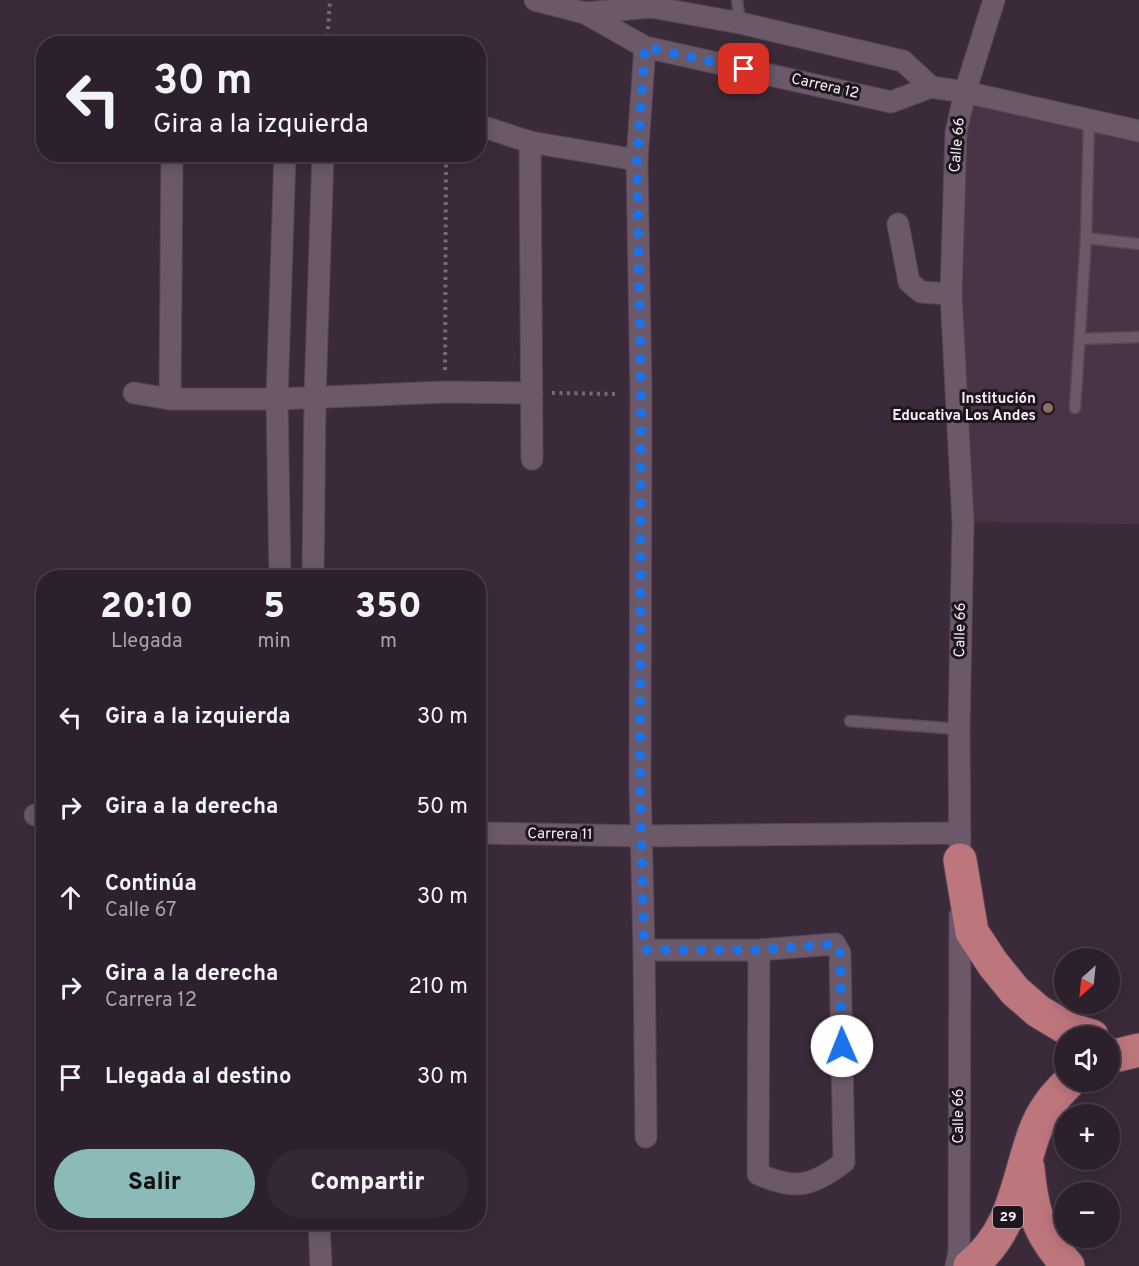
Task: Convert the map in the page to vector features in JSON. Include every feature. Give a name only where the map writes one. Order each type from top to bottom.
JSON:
[{"type":"highway","points":[[960,846],[972,932],[1015,992],[1038,1011],[1063,1026]]},
{"type":"highway","points":[[1120,1041],[1139,1043]]},
{"type":"highway","points":[[1120,1055],[1139,1050]]},
{"type":"highway","name":"29","points":[[970,1266],[998,1235],[1013,1207],[1035,1130],[1049,1105],[1060,1092]]},
{"type":"highway","name":"29","points":[[1027,1157],[1031,1199],[1040,1227],[1052,1248],[1068,1266]]},
{"type":"street","name":"Carrera 12","points":[[536,0],[585,13],[645,47],[891,102],[931,87],[965,92],[1139,131]]},
{"type":"street","name":"Calle 66","points":[[956,1266],[959,1252],[959,729],[963,522],[951,294],[956,133],[965,92],[994,0]]},
{"type":"street","name":"Carrera 12","points":[[585,13],[651,7],[740,23],[903,61],[931,87]]},
{"type":"street","points":[[645,47],[637,160],[641,394],[640,784],[646,1137]]},
{"type":"street","points":[[486,128],[530,142],[637,160]]},
{"type":"street","points":[[530,142],[532,459]]},
{"type":"street","points":[[170,399],[172,162]]},
{"type":"street","points":[[280,570],[277,399],[285,162]]},
{"type":"street","points":[[313,570],[315,397],[323,162]]},
{"type":"street","points":[[898,224],[909,282],[921,292],[951,294]]},
{"type":"street","points":[[134,393],[170,399],[277,399],[445,392],[532,393]]},
{"type":"street","name":"Carrera 11","points":[[486,833],[960,846]]},
{"type":"street","points":[[644,950],[759,950],[835,944],[840,953],[844,1162],[825,1176],[801,1185],[774,1181],[758,1174],[759,950]]},
{"type":"street","points":[[319,1230],[321,1266]]},
{"type":"lane","points":[[737,0],[740,23]]},
{"type":"lane","points":[[1076,408],[1086,238],[1089,119]]},
{"type":"lane","points":[[1086,238],[1139,244]]},
{"type":"lane","points":[[1080,339],[1139,337]]},
{"type":"lane","points":[[850,721],[959,729]]},
{"type":"path","points":[[328,36],[330,0]]},
{"type":"path","points":[[445,392],[446,162]]},
{"type":"path","points":[[532,393],[641,394]]},
{"type":"shaded area","name":"Institución Educativa Los Andes","points":[[965,92],[1139,131],[1139,524],[963,522],[951,294]]},
{"type":"place","name":"Institución Educativa Los Andes","points":[[1048,408]]},
{"type":"route","points":[[744,69],[645,47],[637,160],[641,394],[640,784],[644,950],[759,950],[835,944],[840,953],[842,1046]]}]
